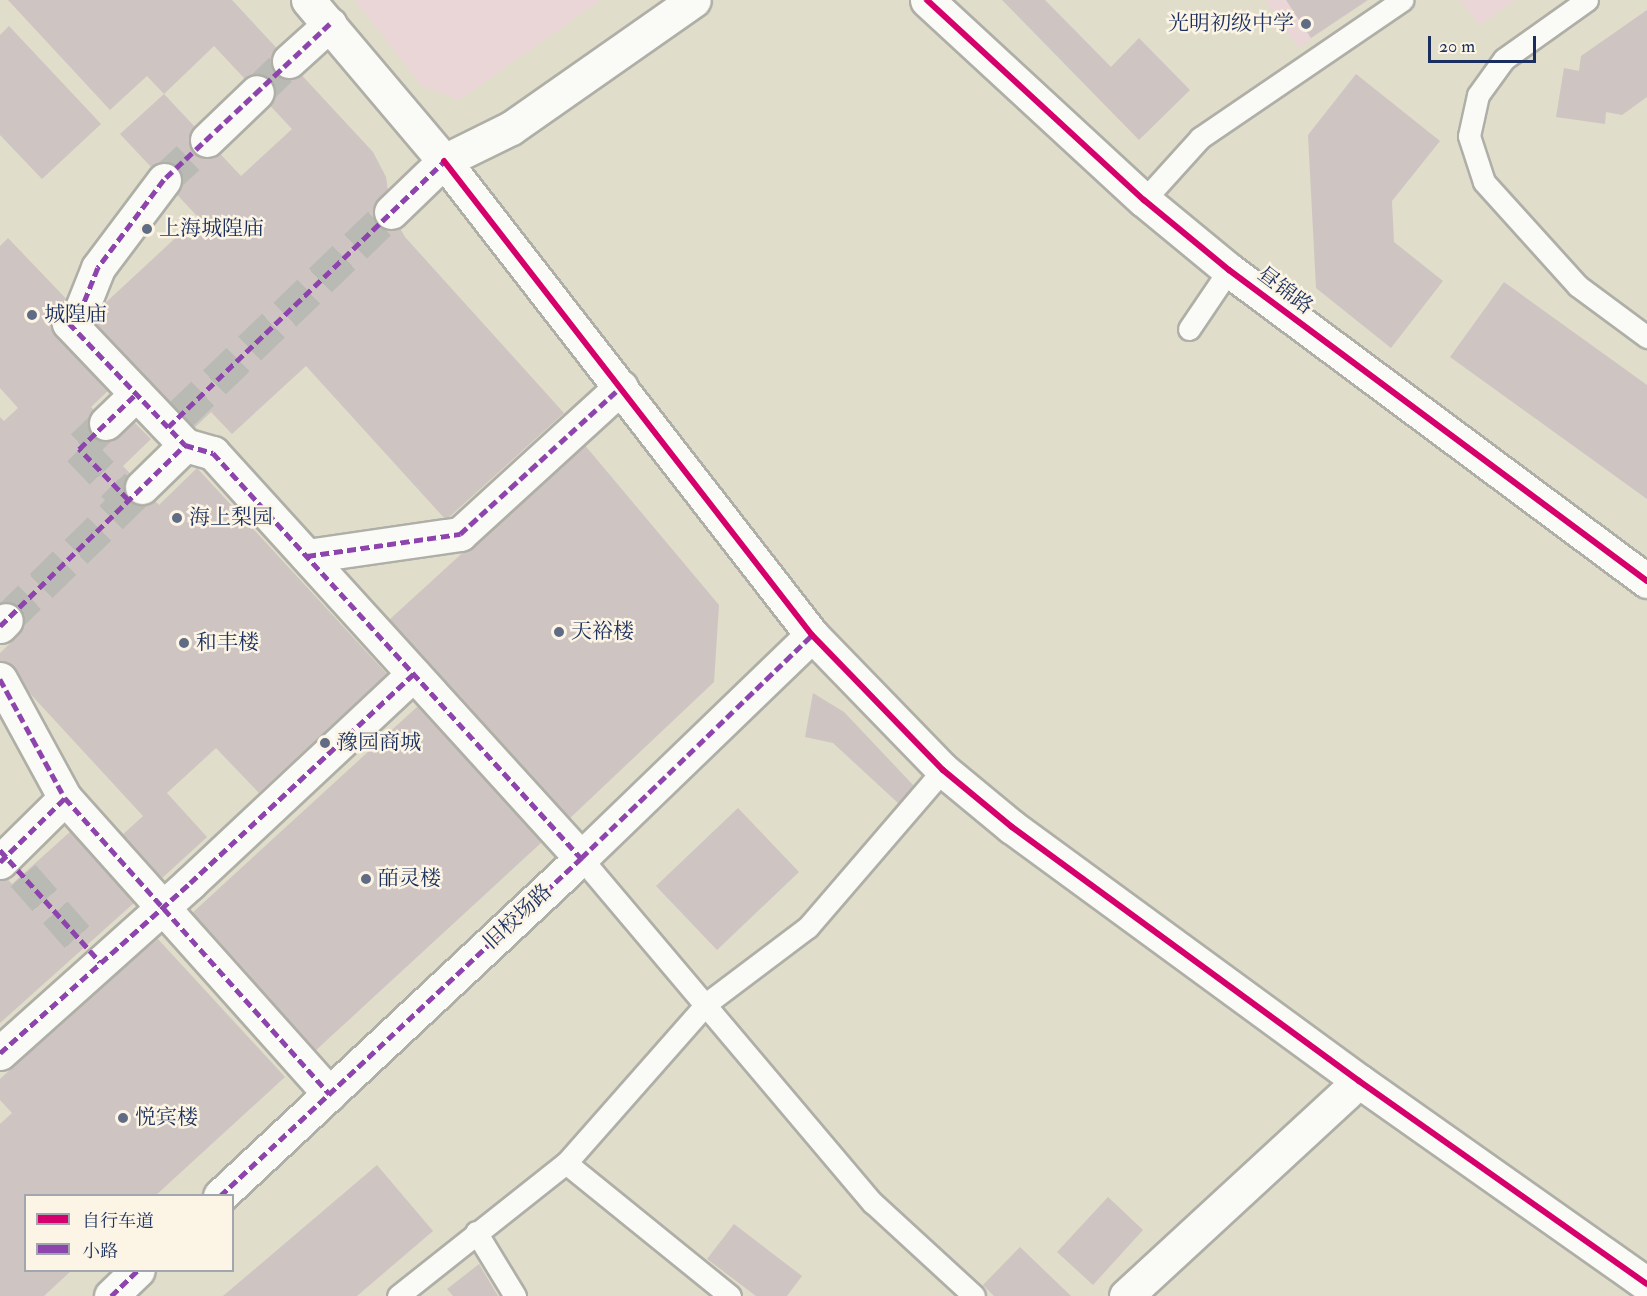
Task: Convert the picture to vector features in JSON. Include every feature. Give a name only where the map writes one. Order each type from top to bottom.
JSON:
[{"type":"street","points":[[308,0],[444,161],[813,635],[943,770],[1012,826],[1359,1081],[1647,1284]]},
{"type":"street","points":[[391,212],[444,161],[511,128],[694,0]]},
{"type":"street","name":"昼锦路","points":[[927,0],[1144,200],[1229,270],[1647,581]]},
{"type":"street","points":[[289,61],[330,24]]},
{"type":"street","points":[[207,140],[257,92]]},
{"type":"street","points":[[164,180],[98,268],[80,313],[69,323],[136,394],[177,429],[213,453],[581,858]]},
{"type":"street","points":[[307,556],[460,534],[621,387]]},
{"type":"street","points":[[106,423],[136,394]]},
{"type":"street","points":[[142,487],[177,429]]},
{"type":"street","name":"旧校场路","points":[[222,1194],[581,858],[813,635]]},
{"type":"street","points":[[0,1053],[93,954],[161,909],[413,674]]},
{"type":"street","points":[[0,679],[64,798],[161,909],[330,1094]]},
{"type":"street","points":[[7,861],[64,798]]},
{"type":"street","points":[[1126,1296],[1359,1081]]},
{"type":"street","points":[[111,1296],[136,1272]]},
{"type":"lane","points":[[1144,200],[1200,138],[1402,0]]},
{"type":"lane","points":[[1587,0],[1504,59],[1478,95],[1469,136],[1484,182],[1578,286],[1647,337]]},
{"type":"lane","points":[[1189,329],[1229,270]]},
{"type":"lane","points":[[398,1296],[566,1163],[707,1003],[808,927],[943,770]]},
{"type":"lane","points":[[581,858],[707,1003],[873,1203],[974,1296]]},
{"type":"lane","points":[[566,1163],[730,1296]]},
{"type":"lane","points":[[476,1232],[515,1296]]},
{"type":"shaded area","points":[[355,0],[600,0],[459,100],[421,85]]},
{"type":"shaded area","name":"光明初级中学","points":[[1265,0],[1363,0],[1299,48]]},
{"type":"shaded area","points":[[1460,0],[1515,0],[1479,25]]},
{"type":"building","points":[[8,0],[232,0],[373,152],[386,177],[391,212],[405,237],[564,413],[446,520],[306,366],[232,434],[211,412],[192,430],[87,320],[198,217],[120,134],[164,94],[147,76],[110,110]],"holes":[[[214,46],[292,129],[241,176],[164,94]]]},
{"type":"building","points":[[1002,0],[1045,0],[1111,67],[1139,38],[1190,90],[1139,140]]},
{"type":"building","name":"光明初级中学","points":[[1286,0],[1368,0],[1311,38]]},
{"type":"building","points":[[1647,10],[1647,97],[1622,115],[1606,112],[1605,124],[1556,117],[1564,68],[1579,71],[1581,56]]},
{"type":"building","points":[[9,26],[101,124],[42,179],[0,135],[0,35]]},
{"type":"building","points":[[1356,74],[1440,141],[1392,201],[1394,242],[1443,281],[1391,348],[1316,288],[1308,135]]},
{"type":"building","name":"和丰楼","points":[[8,238],[73,306],[113,386],[91,407],[118,435],[133,421],[151,439],[123,466],[159,505],[197,468],[387,674],[259,793],[216,748],[167,793],[207,837],[160,880],[120,837],[143,816],[0,661],[0,653],[20,634],[0,615],[0,417],[4,421],[18,408],[0,388],[0,246]]},
{"type":"building","points":[[1504,282],[1647,385],[1647,499],[1450,357]]},
{"type":"building","name":"天裕楼","points":[[583,443],[719,605],[714,682],[569,819],[389,620]]},
{"type":"building","points":[[813,693],[844,712],[915,787],[898,803],[833,743],[805,737]]},
{"type":"building","name":"皕灵楼","points":[[418,706],[542,842],[314,1052],[190,915]]},
{"type":"building","points":[[738,808],[799,872],[717,950],[656,886]]},
{"type":"building","points":[[71,831],[135,902],[0,1023],[0,871],[12,884]]},
{"type":"building","name":"悦宾楼","points":[[157,938],[285,1077],[157,1194],[24,1194],[24,1272],[70,1272],[44,1296],[0,1296],[0,1124],[12,1113],[0,1100],[0,1079]]},
{"type":"building","points":[[377,1165],[433,1231],[357,1296],[223,1296]]},
{"type":"building","points":[[1108,1197],[1143,1230],[1093,1285],[1057,1252]]},
{"type":"building","points":[[734,1224],[802,1276],[787,1296],[756,1296],[707,1259]]},
{"type":"building","points":[[1020,1247],[1071,1296],[994,1296],[983,1285]]},
{"type":"building","points":[[479,1264],[498,1296],[453,1296],[447,1289]]},
{"type":"tunnel","points":[[257,92],[289,61]]},
{"type":"tunnel","points":[[164,180],[207,140]]},
{"type":"tunnel","points":[[179,416],[391,212]]},
{"type":"tunnel","points":[[106,423],[79,449],[128,500]]},
{"type":"tunnel","points":[[6,620],[142,487]]},
{"type":"tunnel","points":[[23,875],[86,947]]},
{"type":"marked path","points":[[330,24],[164,180],[98,268],[80,313],[69,323],[185,445],[213,453],[581,858]]},
{"type":"marked path","points":[[168,427],[444,161]]},
{"type":"marked path","points":[[307,556],[460,534],[621,387]]},
{"type":"marked path","points":[[128,500],[79,449],[136,394]]},
{"type":"marked path","points":[[0,626],[185,445]]},
{"type":"marked path","points":[[222,1194],[581,858],[812,635]]},
{"type":"marked path","points":[[0,1053],[190,883],[413,674]]},
{"type":"marked path","points":[[0,679],[65,798],[330,1094]]},
{"type":"marked path","points":[[0,862],[65,798]]},
{"type":"marked path","points":[[0,850],[100,962]]},
{"type":"marked path","points":[[111,1296],[136,1272]]},
{"type":"cycle path","points":[[927,0],[1144,200],[1229,270],[1647,581]]},
{"type":"cycle path","points":[[444,161],[812,635],[943,770],[1012,827],[1359,1081],[1647,1284]]},
{"type":"place","name":"光明初级中学","points":[[1306,24]]},
{"type":"place","name":"上海城隍庙","points":[[147,229]]},
{"type":"place","name":"城隍庙","points":[[32,315]]},
{"type":"place","name":"海上梨园","points":[[177,518]]},
{"type":"place","name":"天裕楼","points":[[559,632]]},
{"type":"place","name":"和丰楼","points":[[184,643]]},
{"type":"place","name":"豫园商城","points":[[325,743]]},
{"type":"place","name":"皕灵楼","points":[[366,879]]},
{"type":"place","name":"悦宾楼","points":[[123,1118]]}]
